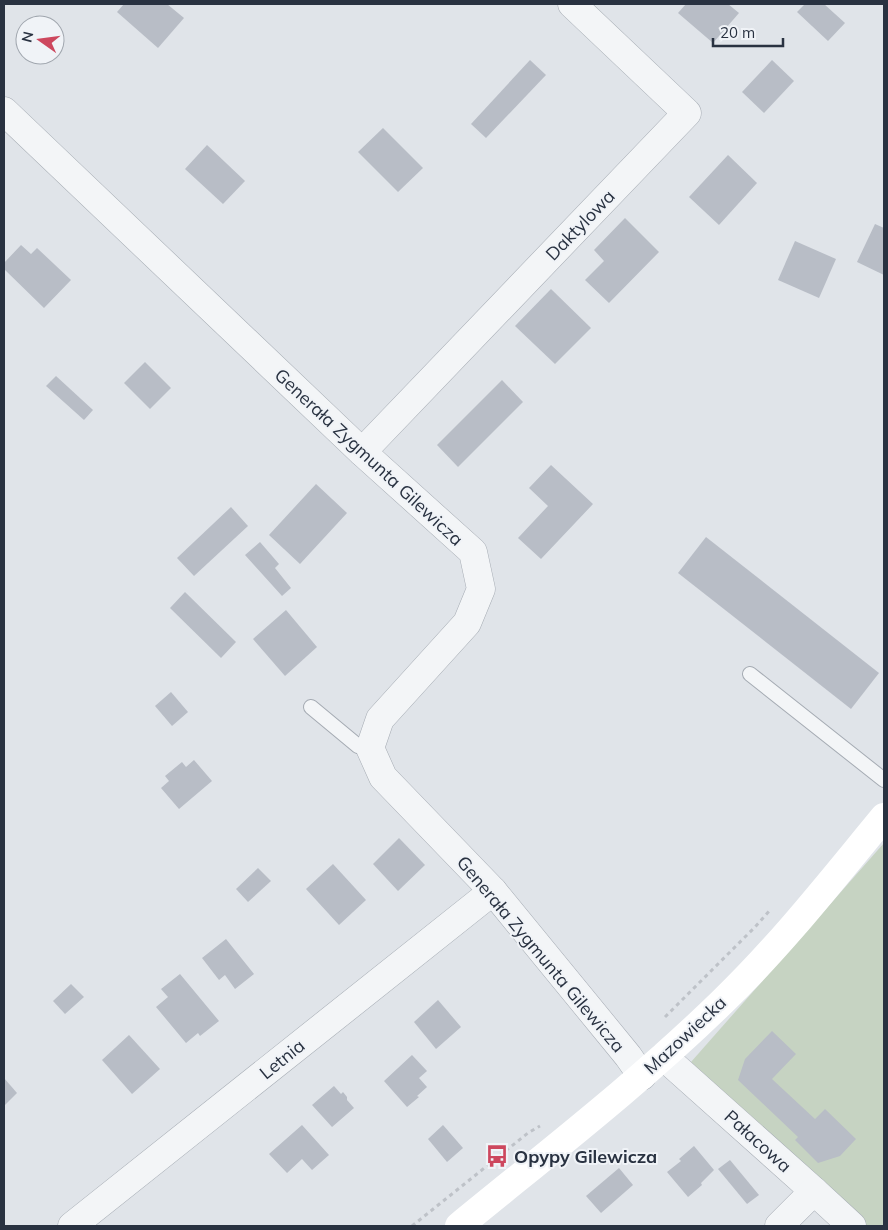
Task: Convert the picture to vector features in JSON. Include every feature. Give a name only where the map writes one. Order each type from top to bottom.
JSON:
[{"type":"street","name":"Daktylowa","points":[[362,452],[687,113],[572,4]]},
{"type":"street","name":"Generała Zygmunta Gilewicza","points":[[4,111],[362,452],[473,552],[481,589],[467,622],[380,719],[370,748],[383,777],[492,891],[628,1056],[642,1076]]},
{"type":"street","name":"Mazowiecka","points":[[459,1226],[642,1076],[722,1002],[786,935],[884,817]]},
{"type":"street","name":"Letnia","points":[[72,1226],[492,891]]},
{"type":"street","name":"Pałacowa","points":[[664,1057],[852,1226]]},
{"type":"street","points":[[778,1226],[814,1191]]},
{"type":"lane","points":[[750,674],[884,780]]},
{"type":"lane","points":[[311,707],[358,746],[370,748]]},
{"type":"path","points":[[660,1023],[772,908]]},
{"type":"green space","points":[[884,843],[884,1226],[865,1226],[691,1062]]},
{"type":"building","points":[[124,4],[167,4],[184,18],[158,48],[117,12]]},
{"type":"building","points":[[686,4],[728,4],[739,13],[713,43],[678,13]]},
{"type":"building","points":[[805,4],[824,4],[845,23],[828,41],[797,12]]},
{"type":"building","points":[[530,60],[546,75],[486,138],[471,124]]},
{"type":"building","points":[[772,60],[794,81],[764,113],[742,92]]},
{"type":"building","points":[[383,128],[423,168],[398,192],[358,152]]},
{"type":"building","points":[[207,145],[245,181],[223,204],[185,169]]},
{"type":"building","points":[[728,155],[757,183],[719,225],[689,197]]},
{"type":"building","points":[[625,218],[659,252],[609,303],[585,280],[604,261],[594,250]]},
{"type":"building","points":[[875,224],[884,228],[884,275],[857,262]]},
{"type":"building","points":[[795,241],[836,259],[819,298],[778,280]]},
{"type":"building","points":[[21,245],[31,254],[37,248],[71,280],[44,308],[4,269],[4,263]]},
{"type":"building","points":[[551,289],[591,328],[555,364],[515,326]]},
{"type":"building","points":[[145,362],[171,388],[150,409],[124,383]]},
{"type":"building","points":[[56,376],[93,410],[84,420],[46,386]]},
{"type":"building","points":[[502,380],[523,402],[458,467],[437,445]]},
{"type":"building","points":[[551,465],[593,504],[541,559],[518,538],[548,506],[529,488]]},
{"type":"building","points":[[316,484],[347,513],[300,564],[269,535]]},
{"type":"building","points":[[231,507],[248,526],[194,576],[177,558]]},
{"type":"building","points":[[706,537],[879,673],[851,709],[678,573]]},
{"type":"building","points":[[260,542],[279,564],[275,568],[291,588],[282,596],[245,555]]},
{"type":"building","points":[[185,592],[236,642],[221,658],[170,608]]},
{"type":"building","points":[[286,610],[317,647],[285,676],[253,639]]},
{"type":"building","points":[[171,692],[188,712],[172,726],[155,706]]},
{"type":"building","points":[[194,760],[212,781],[179,809],[161,788],[169,781],[165,776],[182,762],[186,767]]},
{"type":"building","points":[[399,838],[425,865],[398,891],[373,864]]},
{"type":"building","points":[[333,864],[366,900],[339,925],[306,889]]},
{"type":"building","points":[[258,868],[271,881],[248,902],[236,889]]},
{"type":"building","points":[[226,939],[254,974],[235,989],[225,975],[219,980],[202,958]]},
{"type":"building","points":[[180,974],[219,1021],[200,1036],[198,1033],[186,1043],[156,1007],[168,997],[161,989]]},
{"type":"building","points":[[71,984],[84,997],[65,1014],[53,1001]]},
{"type":"building","points":[[438,1000],[461,1027],[436,1049],[414,1022]]},
{"type":"building","points":[[772,1031],[796,1054],[772,1079],[815,1119],[825,1109],[856,1139],[840,1156],[818,1163],[795,1140],[798,1137],[738,1080],[745,1059]]},
{"type":"building","points":[[129,1035],[160,1069],[132,1094],[102,1060]]},
{"type":"building","points":[[412,1055],[427,1071],[419,1078],[427,1087],[407,1107],[384,1081]]},
{"type":"building","points":[[4,1078],[17,1093],[4,1106]]},
{"type":"building","points":[[334,1086],[341,1094],[343,1092],[354,1108],[332,1127],[312,1105]]},
{"type":"building","points":[[302,1125],[329,1155],[312,1170],[302,1159],[287,1173],[269,1154]]},
{"type":"building","points":[[443,1125],[463,1148],[447,1162],[428,1139]]},
{"type":"building","points":[[694,1146],[714,1170],[701,1183],[702,1185],[688,1197],[667,1172],[681,1161],[679,1159]]},
{"type":"building","points":[[730,1160],[759,1195],[747,1204],[718,1169]]},
{"type":"building","points":[[619,1168],[633,1185],[601,1213],[586,1196]]},
{"type":"place","name":"Opypy Gilewicza","points":[[497,1156]]}]
